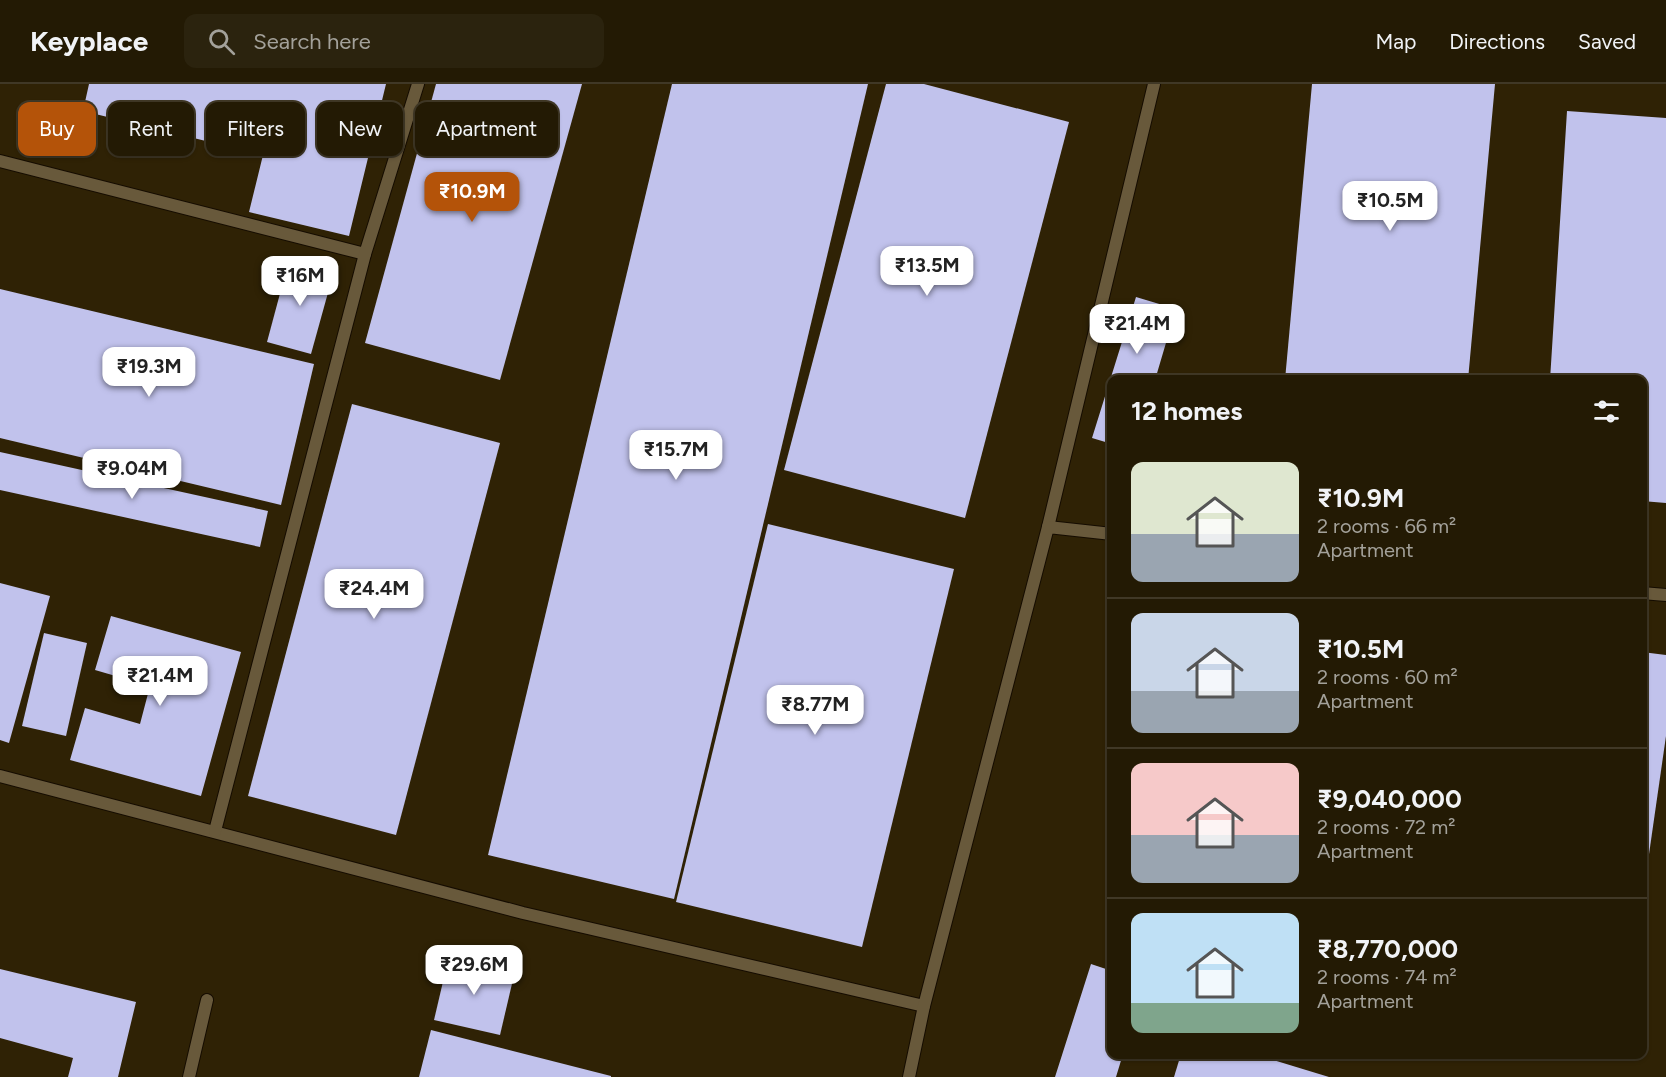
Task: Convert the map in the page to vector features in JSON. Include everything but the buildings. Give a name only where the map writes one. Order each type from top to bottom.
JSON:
[{"type":"lane","points":[[215,831],[364,254],[418,84]]},
{"type":"lane","points":[[909,1077],[924,1006],[1048,527],[1154,84]]},
{"type":"lane","points":[[0,161],[364,254]]},
{"type":"lane","points":[[1048,527],[1107,533]]},
{"type":"lane","points":[[1647,593],[1666,595]]},
{"type":"lane","points":[[0,776],[523,913],[924,1006]]},
{"type":"lane","points":[[189,1077],[207,1000]]}]
